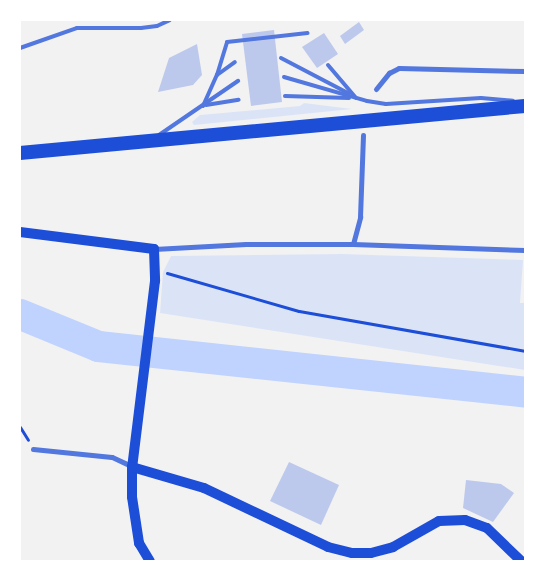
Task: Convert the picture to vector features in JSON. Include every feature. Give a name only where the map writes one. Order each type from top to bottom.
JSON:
[{"type":"highway","points":[[20,153],[525,106]]},
{"type":"main road","points":[[20,232],[154,249],[155,276],[134,434],[132,467],[132,497],[139,543],[150,561]]},
{"type":"main road","points":[[132,467],[204,488],[336,549],[372,553],[393,547],[439,521],[465,520],[487,528],[521,561]]},
{"type":"street","points":[[376,89],[389,73],[400,68],[525,70]]},
{"type":"street","points":[[353,244],[360,217],[363,135]]},
{"type":"street","points":[[154,249],[246,244],[353,244],[525,250]]},
{"type":"street","points":[[33,449],[112,457],[132,467]]},
{"type":"lane","points":[[20,48],[77,28],[141,28],[157,26],[170,20]]},
{"type":"lane","points":[[203,106],[217,75],[227,42],[307,33]]},
{"type":"lane","points":[[281,58],[356,98]]},
{"type":"lane","points":[[217,75],[235,62]]},
{"type":"lane","points":[[328,65],[356,98]]},
{"type":"lane","points":[[284,77],[356,98],[386,104],[481,98],[525,102]]},
{"type":"lane","points":[[150,140],[238,82]]},
{"type":"lane","points":[[285,96],[356,98]]},
{"type":"lane","points":[[203,106],[239,100]]},
{"type":"path","points":[[155,276],[299,311],[525,351]]},
{"type":"shaded area","points":[[304,103],[352,109],[194,125],[192,122],[200,115],[300,106]]},
{"type":"shaded area","points":[[342,254],[523,260],[520,303],[525,303],[525,370],[160,313],[163,272],[171,256]]},
{"type":"building","points":[[359,22],[364,30],[345,44],[340,36]]},
{"type":"building","points":[[274,30],[282,102],[251,106],[242,34]]},
{"type":"building","points":[[324,33],[338,54],[317,68],[302,47]]},
{"type":"building","points":[[197,44],[202,75],[193,85],[158,92],[169,58]]},
{"type":"building","points":[[289,462],[339,485],[321,525],[270,501]]},
{"type":"building","points":[[466,480],[501,484],[514,493],[493,522],[463,508]]},
{"type":"waterway","points":[[20,314],[98,346],[525,392]]}]
